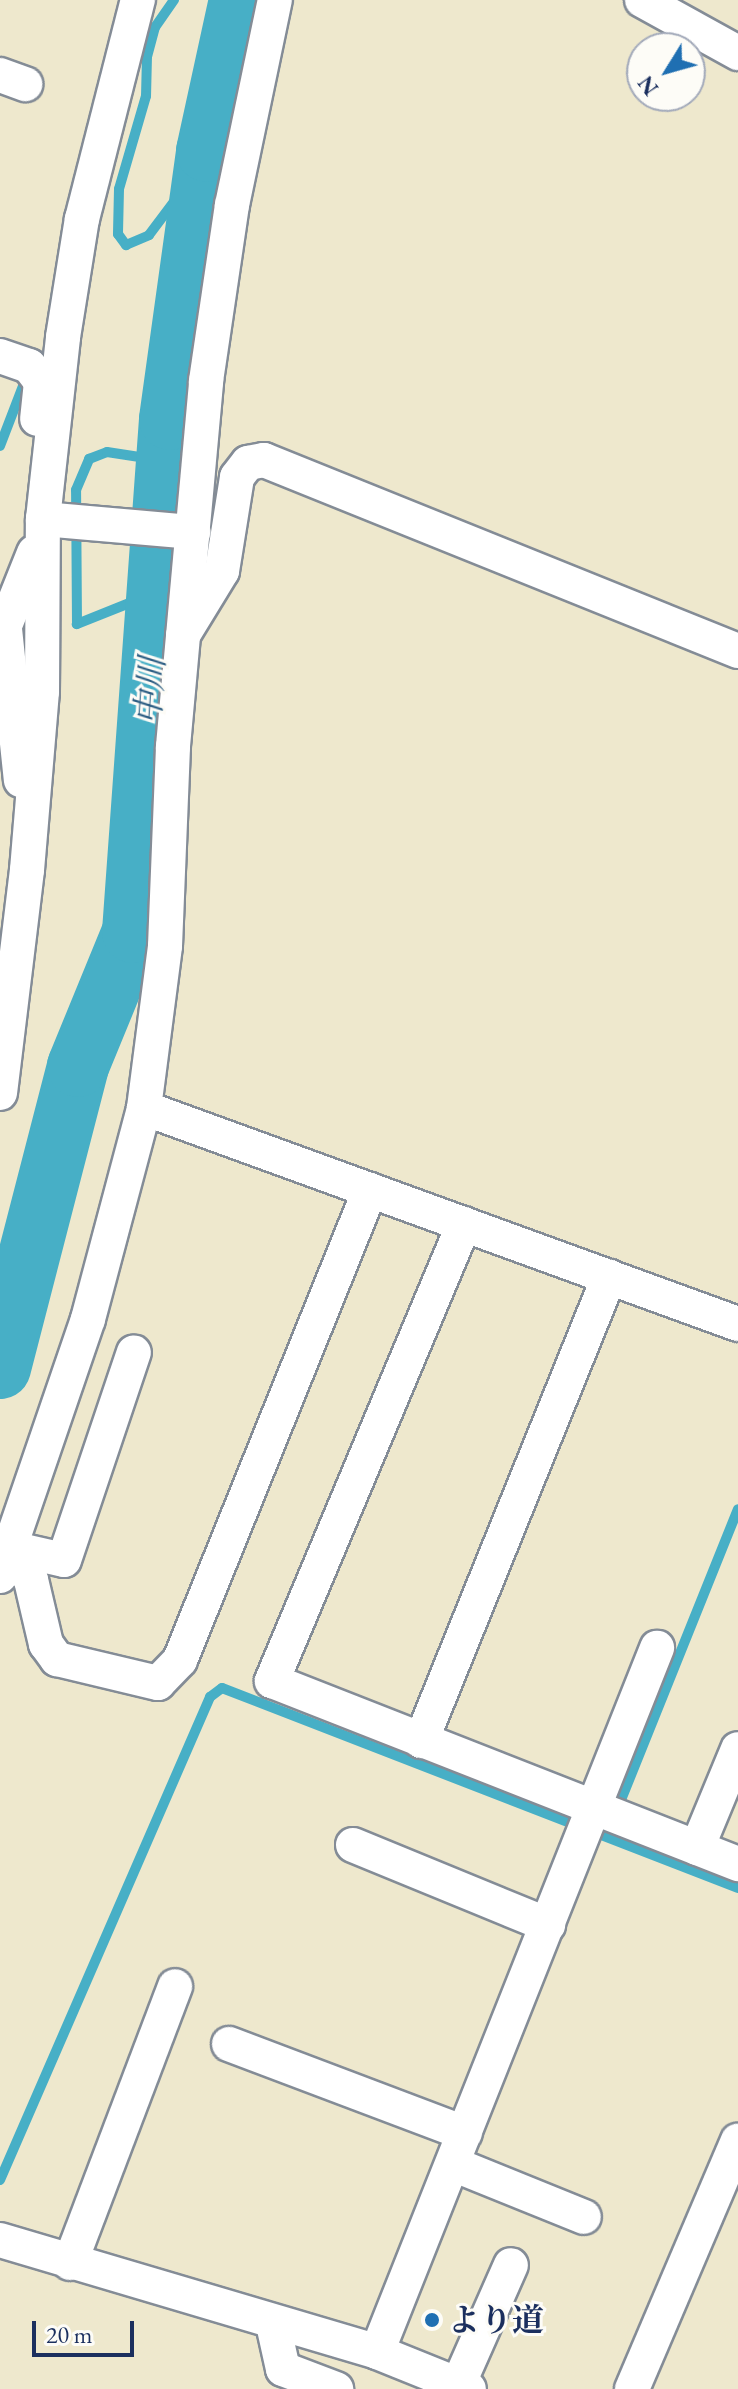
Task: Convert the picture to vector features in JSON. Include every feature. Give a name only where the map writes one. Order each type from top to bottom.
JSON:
[{"type":"street","points":[[0,1093],[30,832],[42,692],[43,519],[82,219],[138,0]]},
{"type":"street","points":[[5,1562],[88,1319],[144,1108],[165,946],[183,635],[193,532],[232,205],[275,0]]},
{"type":"street","points":[[642,0],[738,53]]},
{"type":"street","points":[[0,356],[29,366],[41,382],[32,471],[43,519],[2,633],[30,832]]},
{"type":"street","points":[[183,635],[222,571],[237,477],[248,463],[264,460],[738,651]]},
{"type":"street","points":[[43,519],[193,532]]},
{"type":"street","points":[[144,1108],[738,1324]]},
{"type":"street","points":[[5,1562],[31,1580],[46,1644],[57,1659],[158,1683],[180,1660],[370,1190]]},
{"type":"street","points":[[464,1224],[272,1681],[421,1741],[599,1821],[697,1848],[738,1864]]},
{"type":"street","points":[[421,1741],[609,1277]]},
{"type":"street","points":[[5,1562],[64,1560],[134,1352]]},
{"type":"street","points":[[377,2352],[548,1925],[599,1821],[657,1648]]},
{"type":"street","points":[[697,1848],[738,1749]]},
{"type":"street","points":[[353,1845],[548,1925]]},
{"type":"street","points":[[70,2263],[175,1986]]},
{"type":"street","points":[[229,2044],[459,2149],[584,2217]]},
{"type":"street","points":[[632,2389],[738,2141]]},
{"type":"street","points":[[0,2240],[273,2324],[377,2352],[463,2387],[511,2265]]},
{"type":"street","points":[[273,2324],[278,2379],[336,2389]]},
{"type":"waterway","points":[[174,0],[155,27],[147,56],[146,96],[119,189],[118,234],[126,245],[149,235],[176,199],[188,207],[195,238]]},
{"type":"waterway","name":"中川","points":[[0,1368],[78,1066],[133,932],[170,419],[207,151],[240,0]]},
{"type":"waterway","points":[[0,446],[25,381],[20,376]]},
{"type":"waterway","points":[[152,622],[137,600],[77,624],[76,490],[89,459],[107,452],[152,459],[167,449]]},
{"type":"waterway","points":[[617,1810],[738,1509]]},
{"type":"waterway","points":[[0,2180],[210,1697],[222,1688],[738,1888]]},
{"type":"place","name":"より道","points":[[432,2320]]}]
